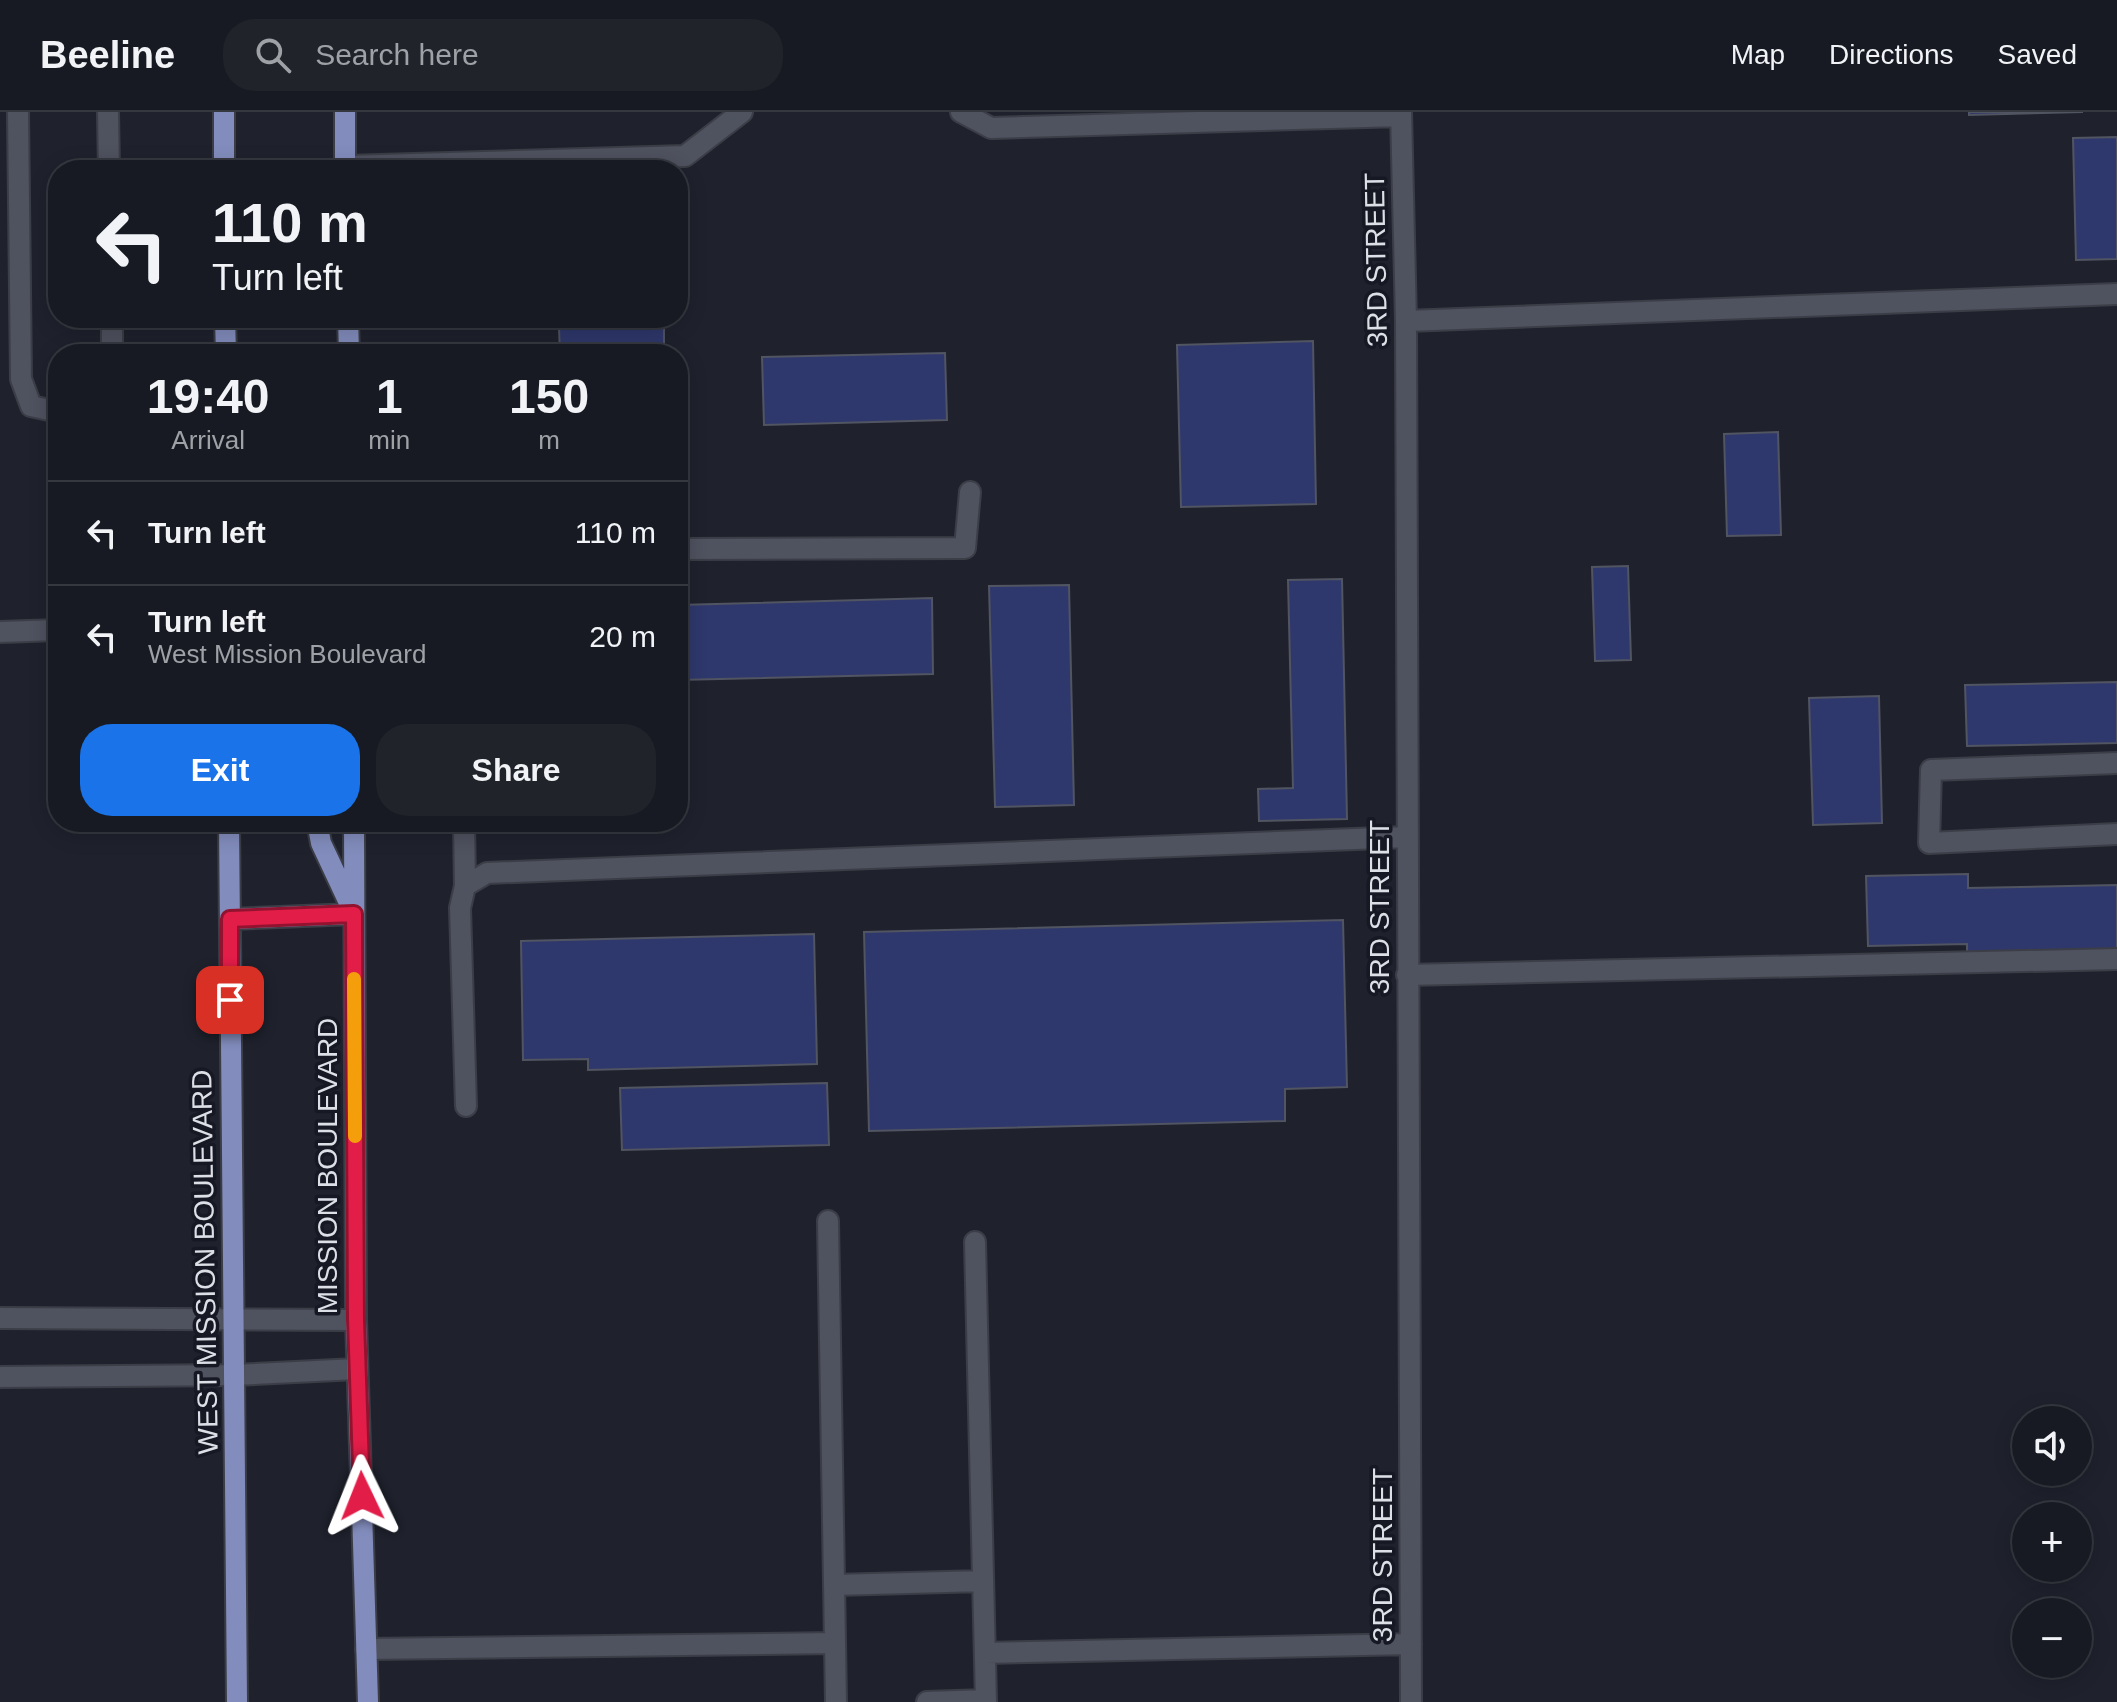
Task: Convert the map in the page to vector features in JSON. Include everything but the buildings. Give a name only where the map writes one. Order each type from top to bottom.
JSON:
[{"type":"main road","points":[[224,112],[224,160]]},
{"type":"main road","points":[[345,112],[345,160]]},
{"type":"main road","name":"WEST MISSION BOULEVARD","points":[[229,832],[237,1702]]},
{"type":"main road","points":[[230,919],[354,914],[321,843],[319,832]]},
{"type":"main road","name":"MISSION BOULEVARD","points":[[354,832],[356,1320],[368,1702]]},
{"type":"street","points":[[18,112],[21,379],[31,406],[48,410]]},
{"type":"street","points":[[108,112],[109,160]]},
{"type":"street","points":[[572,160],[685,156],[742,112]]},
{"type":"street","points":[[961,112],[991,128],[1401,114]]},
{"type":"street","name":"3RD STREET","points":[[1401,114],[1406,321],[1411,1702]]},
{"type":"street","points":[[1406,321],[2117,294]]},
{"type":"street","points":[[688,549],[965,548],[970,492]]},
{"type":"street","points":[[0,632],[48,630]]},
{"type":"street","points":[[2117,763],[1931,770],[1929,843],[2117,834]]},
{"type":"street","points":[[464,832],[465,886],[460,908],[466,1106]]},
{"type":"street","points":[[465,886],[487,873],[1407,837]]},
{"type":"street","points":[[1407,975],[2117,959]]},
{"type":"street","points":[[828,1221],[836,1702]]},
{"type":"street","points":[[927,1702],[986,1701],[975,1242]]},
{"type":"street","points":[[0,1318],[356,1320]]},
{"type":"street","points":[[0,1377],[234,1375],[357,1369]]},
{"type":"street","points":[[834,1585],[983,1581]]},
{"type":"street","points":[[366,1649],[835,1643]]},
{"type":"street","points":[[985,1653],[1411,1644]]},
{"type":"slow traffic","points":[[354,979],[355,1136]]},
{"type":"route","points":[[230,1000],[230,919],[354,914],[356,1320],[362,1496]]}]
